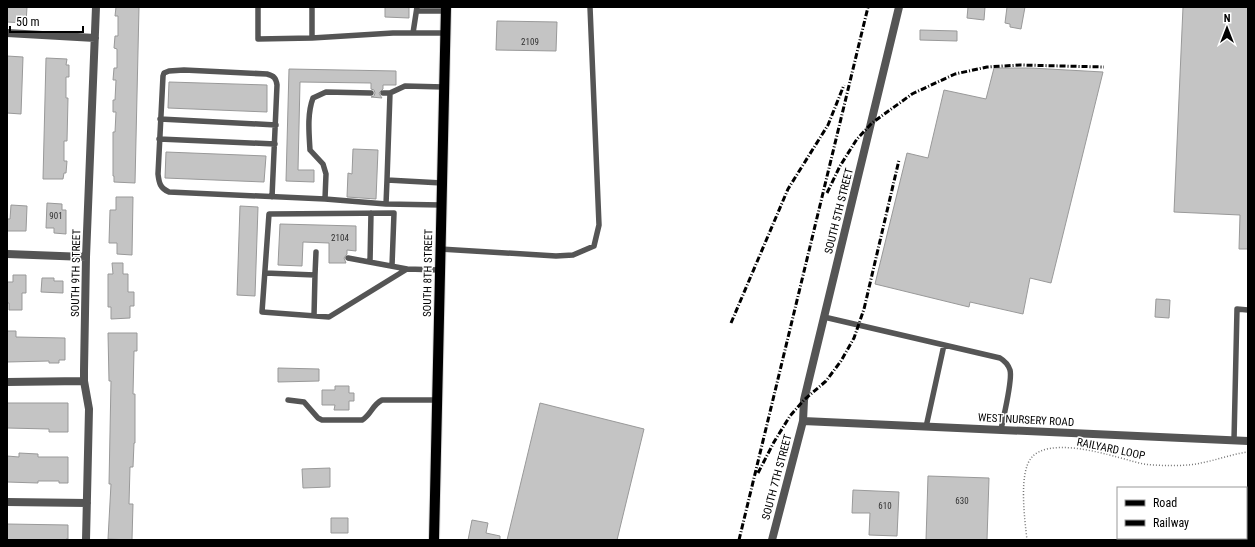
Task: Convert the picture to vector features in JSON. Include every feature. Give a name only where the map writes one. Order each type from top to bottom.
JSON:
[{"type":"main road","name":"SOUTH 8TH STREET","points":[[434,540],[445,9]]},
{"type":"street","name":"SOUTH 9TH STREET","points":[[86,540],[89,409],[84,382],[86,258],[96,7]]},
{"type":"street","name":"SOUTH 5TH STREET","points":[[803,421],[804,400],[899,7]]},
{"type":"street","points":[[7,33],[95,38]]},
{"type":"street","points":[[7,254],[86,258]]},
{"type":"street","points":[[7,382],[84,382]]},
{"type":"street","name":"WEST NURSERY ROAD","points":[[803,421],[1248,441]]},
{"type":"street","name":"SOUTH 7TH STREET","points":[[772,540],[803,421]]},
{"type":"street","points":[[7,502],[87,503]]},
{"type":"lane","points":[[258,7],[258,39],[312,38],[393,33],[445,33]]},
{"type":"lane","points":[[312,7],[312,38]]},
{"type":"lane","points":[[440,249],[556,256],[573,255],[594,246],[599,225],[590,7]]},
{"type":"lane","points":[[413,33],[417,9],[445,9]]},
{"type":"lane","points":[[272,197],[276,125],[276,79],[272,75],[268,74],[184,70],[168,71],[164,73],[162,76],[158,174],[159,184],[168,192],[386,204],[441,205]]},
{"type":"lane","points":[[383,93],[390,93],[404,86],[444,86]]},
{"type":"lane","points":[[325,200],[326,174],[323,164],[310,150],[309,117],[310,105],[313,98],[326,92],[371,93]]},
{"type":"lane","points":[[386,204],[390,93]]},
{"type":"lane","points":[[160,119],[276,125]]},
{"type":"lane","points":[[159,139],[275,144]]},
{"type":"lane","points":[[387,180],[442,183]]},
{"type":"lane","points":[[370,262],[371,213]]},
{"type":"lane","points":[[392,266],[394,213],[269,214],[262,312],[329,317],[407,269]]},
{"type":"lane","points":[[314,316],[316,252]]},
{"type":"lane","points":[[348,258],[407,269],[440,270]]},
{"type":"lane","points":[[265,273],[315,275]]},
{"type":"lane","points":[[1234,440],[1237,309],[1248,310]]},
{"type":"lane","points":[[824,317],[1000,358],[1006,362],[1011,372],[1001,430]]},
{"type":"lane","points":[[926,427],[944,345]]},
{"type":"lane","points":[[288,400],[304,402],[316,417],[322,420],[362,420],[376,403],[382,400],[437,400]]},
{"type":"path","name":"RAILYARD LOOP","points":[[1026,540],[1023,503],[1027,465],[1031,457],[1044,449],[1082,449],[1138,464],[1156,465],[1199,464],[1232,454],[1248,452]]},
{"type":"building","points":[[7,7],[27,7],[26,23],[7,22]]},
{"type":"building","points":[[116,7],[139,7],[135,183],[114,182],[113,176],[113,132],[115,132],[116,112],[113,112],[113,100],[115,100],[116,80],[113,80],[114,68],[117,68],[117,49],[114,48],[115,36],[118,36],[118,16],[115,16]]},
{"type":"building","points":[[385,7],[409,7],[409,18],[385,17]]},
{"type":"building","points":[[968,7],[985,7],[984,20],[967,18]]},
{"type":"building","points":[[1007,7],[1025,7],[1021,29],[1010,27],[1010,24],[1005,23]]},
{"type":"building","points":[[1183,7],[1248,7],[1248,249],[1239,249],[1240,215],[1174,212]]},
{"type":"building","points":[[497,21],[557,22],[556,51],[496,50]]},
{"type":"building","points":[[920,30],[957,31],[957,41],[920,40]]},
{"type":"building","points":[[7,56],[23,57],[21,114],[7,113]]},
{"type":"building","points":[[46,58],[67,59],[66,65],[69,65],[69,77],[66,77],[66,98],[68,98],[67,141],[64,141],[64,161],[67,161],[66,173],[64,173],[63,179],[43,179]]},
{"type":"building","points":[[994,68],[1031,68],[1103,72],[1051,283],[1030,278],[1023,314],[970,302],[969,307],[875,284],[907,153],[928,158],[944,90],[986,99]]},
{"type":"building","points":[[289,69],[396,71],[396,85],[383,85],[383,89],[379,93],[382,98],[371,97],[374,96],[375,93],[374,90],[371,89],[371,83],[300,82],[298,170],[314,170],[314,182],[286,181]]},
{"type":"building","points":[[169,82],[267,85],[267,112],[168,108]]},
{"type":"building","points":[[353,149],[378,150],[376,199],[347,197],[348,173],[352,174]]},
{"type":"building","points":[[166,152],[266,156],[264,182],[165,178]]},
{"type":"building","points":[[116,197],[133,197],[132,255],[117,254],[117,243],[109,243],[110,210],[116,210]]},
{"type":"building","points":[[47,203],[62,204],[62,210],[66,210],[66,234],[54,233],[54,228],[46,228]]},
{"type":"building","points":[[11,205],[27,206],[26,231],[7,231],[7,219],[10,219]]},
{"type":"building","points":[[240,206],[258,207],[255,296],[237,295]]},
{"type":"building","points":[[280,224],[356,226],[356,251],[347,250],[347,254],[344,258],[346,263],[329,263],[329,243],[303,242],[302,266],[278,265]]},
{"type":"building","points":[[112,263],[123,263],[123,274],[128,274],[128,292],[134,292],[134,306],[130,306],[130,318],[111,319],[111,307],[108,307],[108,274],[113,274]]},
{"type":"building","points":[[13,275],[26,275],[26,293],[22,293],[22,310],[9,310],[9,303],[7,303],[7,282],[13,282]]},
{"type":"building","points":[[42,278],[54,278],[54,281],[63,281],[63,293],[41,292]]},
{"type":"building","points":[[1156,299],[1170,300],[1169,318],[1155,317]]},
{"type":"building","points":[[7,331],[16,331],[16,337],[65,338],[65,360],[59,360],[59,363],[49,363],[49,361],[7,362]]},
{"type":"building","points":[[108,333],[137,333],[137,351],[134,351],[133,394],[135,394],[135,443],[133,467],[130,467],[129,504],[133,504],[132,540],[108,539],[111,484],[109,484],[111,381],[109,381]]},
{"type":"building","points":[[278,368],[319,369],[319,381],[278,382]]},
{"type":"building","points":[[335,386],[349,386],[349,393],[354,393],[354,401],[349,401],[349,410],[334,410],[335,405],[322,405],[322,390],[335,390]]},
{"type":"building","points":[[7,403],[68,403],[68,432],[49,432],[49,429],[7,428]]},
{"type":"building","points":[[540,403],[644,429],[617,540],[507,540]]},
{"type":"building","points":[[19,453],[38,454],[38,457],[68,457],[68,483],[59,483],[59,481],[38,481],[38,483],[7,482],[7,456],[19,457]]},
{"type":"building","points":[[330,468],[330,487],[303,488],[302,469]]},
{"type":"building","points":[[928,476],[989,478],[987,540],[926,540]]},
{"type":"building","points":[[853,490],[899,492],[897,536],[869,535],[870,513],[852,513]]},
{"type":"building","points":[[331,518],[348,518],[348,533],[331,533]]},
{"type":"building","points":[[472,520],[488,523],[486,533],[500,536],[500,540],[468,540]]},
{"type":"building","points":[[7,524],[68,525],[68,539],[7,540]]},
{"type":"railway","points":[[739,540],[868,7]]},
{"type":"railway","points":[[827,193],[840,166],[857,139],[872,123],[912,94],[955,74],[987,67],[1020,65],[1104,67]]},
{"type":"railway","points":[[731,323],[788,189],[828,125],[844,85]]},
{"type":"railway","points":[[758,473],[774,442],[790,416],[804,400],[826,381],[841,361],[854,338],[864,309],[899,160]]}]
